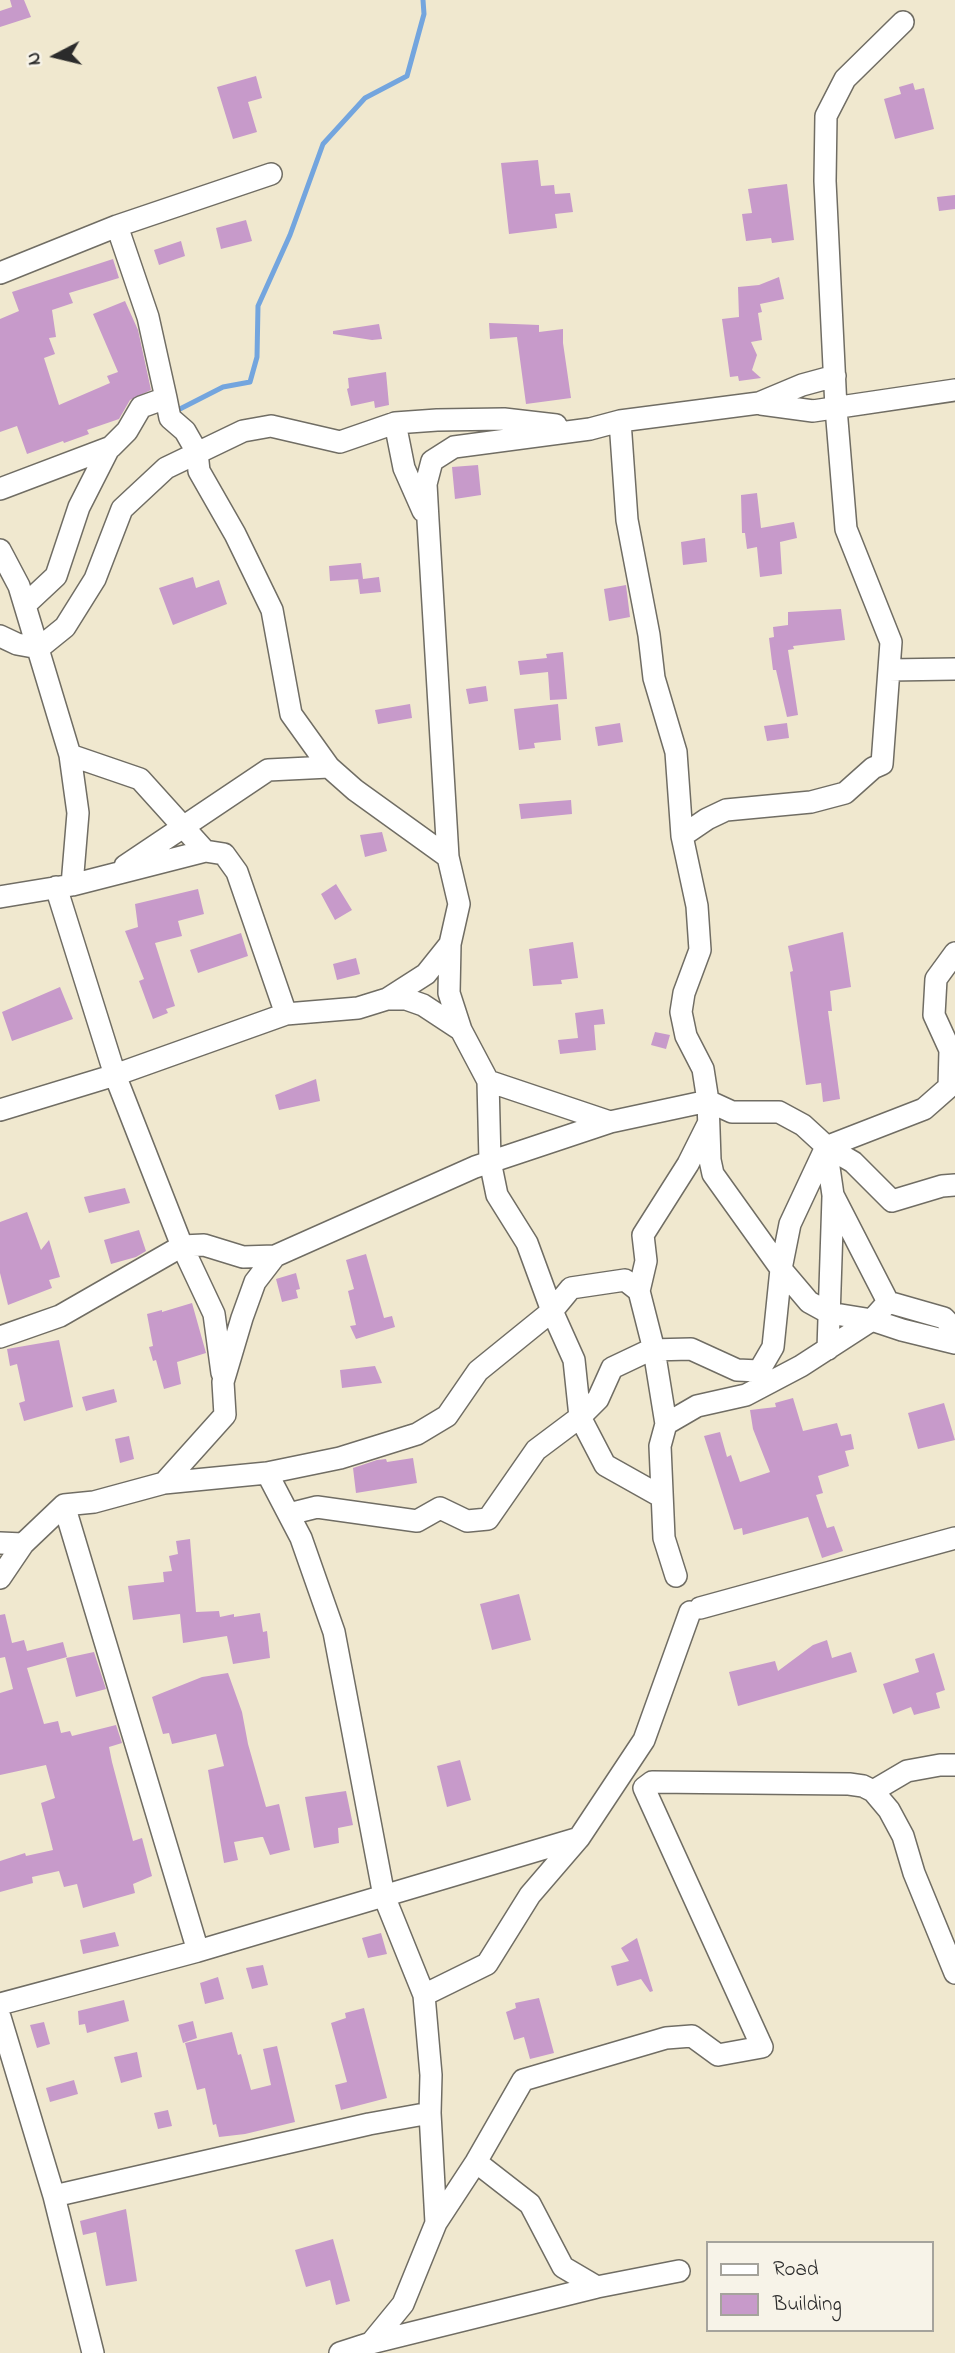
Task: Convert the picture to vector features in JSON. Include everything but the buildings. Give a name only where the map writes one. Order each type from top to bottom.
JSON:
[{"type":"street","points":[[682,836],[726,810],[811,802],[845,793],[873,768],[883,764],[891,642],[846,529],[836,408],[825,181],[826,116],[845,79],[903,22]]},
{"type":"street","points":[[0,273],[117,226],[271,174]]},
{"type":"street","points":[[117,226],[148,317],[170,418],[185,431],[197,452],[199,471],[235,534],[272,610],[291,714],[329,766],[355,790],[448,857]]},
{"type":"street","points":[[662,1497],[606,1465],[580,1417],[574,1360],[552,1311],[527,1243],[497,1195],[490,1161],[488,1081],[461,1030],[449,993],[450,944],[459,904],[448,857],[426,484],[432,461],[454,447],[759,403],[802,385],[835,376]]},
{"type":"street","points":[[759,403],[813,411],[955,390]]},
{"type":"street","points":[[25,605],[56,576],[79,507],[109,448],[127,431],[141,407],[166,398]]},
{"type":"street","points":[[39,648],[65,626],[95,579],[122,509],[166,468],[243,431],[271,426],[340,442],[395,424],[437,420],[504,419],[590,429]]},
{"type":"street","points":[[620,421],[627,520],[649,635],[654,678],[676,752],[682,836],[697,906],[700,950],[684,993],[681,1012],[686,1036],[703,1069],[713,1174],[781,1269],[809,1302],[829,1312],[872,1320],[955,1343]]},
{"type":"street","points":[[395,424],[404,468],[428,520]]},
{"type":"street","points":[[0,489],[109,448]]},
{"type":"street","points":[[0,550],[19,586],[70,755],[78,813],[64,886],[116,1076],[182,1247],[214,1314],[225,1415],[164,1483]]},
{"type":"street","points":[[0,636],[39,648]]},
{"type":"street","points":[[889,670],[955,669]]},
{"type":"street","points":[[70,755],[140,779],[205,851]]},
{"type":"street","points":[[113,874],[268,770],[329,766]]},
{"type":"street","points":[[0,897],[64,886],[205,851],[224,854],[237,872],[286,1014]]},
{"type":"street","points":[[0,1110],[116,1076],[286,1014],[358,1008],[387,999],[426,974],[450,944]]},
{"type":"street","points":[[289,1514],[317,1507],[416,1521],[440,1508],[467,1521],[488,1519],[536,1450],[580,1417],[598,1399],[612,1368],[654,1350],[691,1349],[737,1370],[759,1371],[773,1347],[781,1269],[790,1224],[826,1147],[924,1109],[949,1087],[950,1050],[934,1015],[936,979],[955,953]]},
{"type":"street","points":[[387,999],[406,999],[424,1005],[461,1030]]},
{"type":"street","points":[[488,1081],[610,1122]]},
{"type":"street","points":[[676,1576],[664,1538],[660,1446],[666,1424],[654,1350],[639,1291],[646,1261],[643,1235],[688,1164],[708,1112]]},
{"type":"street","points":[[0,1337],[60,1316],[182,1247],[204,1245],[243,1257],[275,1256],[490,1161],[610,1122],[708,1112],[779,1112],[803,1125],[826,1147],[853,1162],[892,1201],[942,1186],[955,1185]]},
{"type":"street","points":[[826,1147],[833,1195],[828,1349]]},
{"type":"street","points":[[833,1195],[888,1302],[944,1318],[955,1330]]},
{"type":"street","points":[[223,1382],[255,1282],[275,1256]]},
{"type":"street","points":[[0,1578],[23,1544],[64,1505],[94,1502],[164,1483],[267,1473],[340,1458],[417,1434],[447,1416],[478,1371],[552,1311],[571,1288],[625,1280],[639,1291]]},
{"type":"street","points":[[666,1424],[697,1406],[746,1395],[801,1366],[872,1320],[888,1302]]},
{"type":"street","points":[[267,1473],[301,1538],[334,1632],[384,1896],[424,1996],[431,2075],[430,2113],[436,2222]]},
{"type":"street","points":[[64,1505],[198,1951]]},
{"type":"street","points":[[424,1996],[487,1964],[530,1895],[579,1838],[644,1740],[695,1610],[955,1538]]},
{"type":"street","points":[[0,1543],[23,1544]]},
{"type":"street","points":[[873,1791],[907,1771],[955,1765]]},
{"type":"street","points":[[371,2343],[403,2304],[436,2222],[476,2162],[523,2080],[666,2038],[692,2036],[718,2055],[762,2047],[643,1788],[659,1780],[849,1784],[873,1791],[889,1810],[903,1836],[914,1873],[955,1973]]},
{"type":"street","points":[[0,2004],[198,1951],[579,1838]]},
{"type":"street","points":[[0,2017],[54,2196],[93,2353]]},
{"type":"street","points":[[54,2196],[369,2124],[430,2113]]},
{"type":"street","points":[[476,2162],[530,2204],[563,2267],[597,2287]]},
{"type":"street","points":[[340,2353],[597,2287],[678,2270]]},
{"type":"waterway","points":[[174,412],[223,387],[250,382],[257,357],[258,306],[290,235],[323,144],[365,98],[407,76],[424,14],[423,0]]}]
